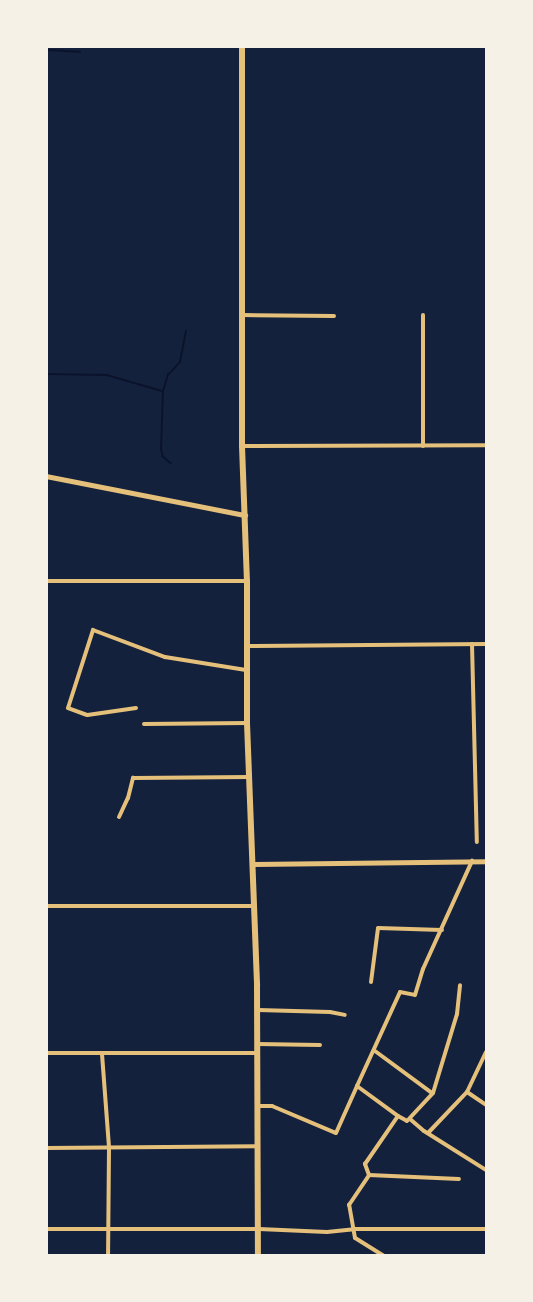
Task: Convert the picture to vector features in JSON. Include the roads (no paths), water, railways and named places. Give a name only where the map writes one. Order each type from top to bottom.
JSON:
[{"type":"highway","points":[[242,46],[242,446],[247,581],[247,723],[257,1010],[258,1256]]},
{"type":"main road","points":[[252,864],[486,861]]},
{"type":"street","points":[[241,315],[334,316]]},
{"type":"street","points":[[423,315],[423,446]]},
{"type":"street","points":[[242,446],[486,445]]},
{"type":"street","points":[[46,476],[245,515]]},
{"type":"street","points":[[46,581],[247,581]]},
{"type":"street","points":[[136,708],[87,715],[68,708],[93,630],[165,657],[247,670]]},
{"type":"street","points":[[472,644],[477,842]]},
{"type":"street","points":[[248,646],[486,644]]},
{"type":"street","points":[[144,724],[247,723]]},
{"type":"street","points":[[119,817],[128,798],[133,778],[249,777]]},
{"type":"street","points":[[258,1106],[272,1106],[336,1133],[400,992],[415,995],[423,969],[472,861]]},
{"type":"street","points":[[46,906],[254,906]]},
{"type":"street","points":[[371,982],[378,928],[442,930]]},
{"type":"street","points":[[357,1086],[398,1116],[407,1121],[410,1119],[433,1093],[457,1014],[460,985]]},
{"type":"street","points":[[257,1010],[330,1012],[345,1016]]},
{"type":"street","points":[[257,1044],[321,1045]]},
{"type":"street","points":[[375,1051],[433,1093]]},
{"type":"street","points":[[428,1133],[468,1092],[486,1052]]},
{"type":"street","points":[[46,1053],[257,1053]]},
{"type":"street","points":[[102,1054],[109,1148],[108,1256]]},
{"type":"street","points":[[468,1092],[486,1105]]},
{"type":"street","points":[[369,1175],[365,1164],[398,1116]]},
{"type":"street","points":[[410,1119],[486,1170]]},
{"type":"street","points":[[46,1148],[259,1146]]},
{"type":"street","points":[[369,1175],[459,1179]]},
{"type":"street","points":[[369,1175],[349,1205],[355,1238],[384,1256]]},
{"type":"street","points":[[46,1229],[259,1229],[327,1232],[354,1229],[486,1229]]},
{"type":"waterway","points":[[46,50],[80,52]]},
{"type":"waterway","points":[[171,464],[163,457],[161,449],[163,391],[168,375],[180,362],[186,332]]},
{"type":"waterway","points":[[46,374],[107,375],[162,391]]}]
